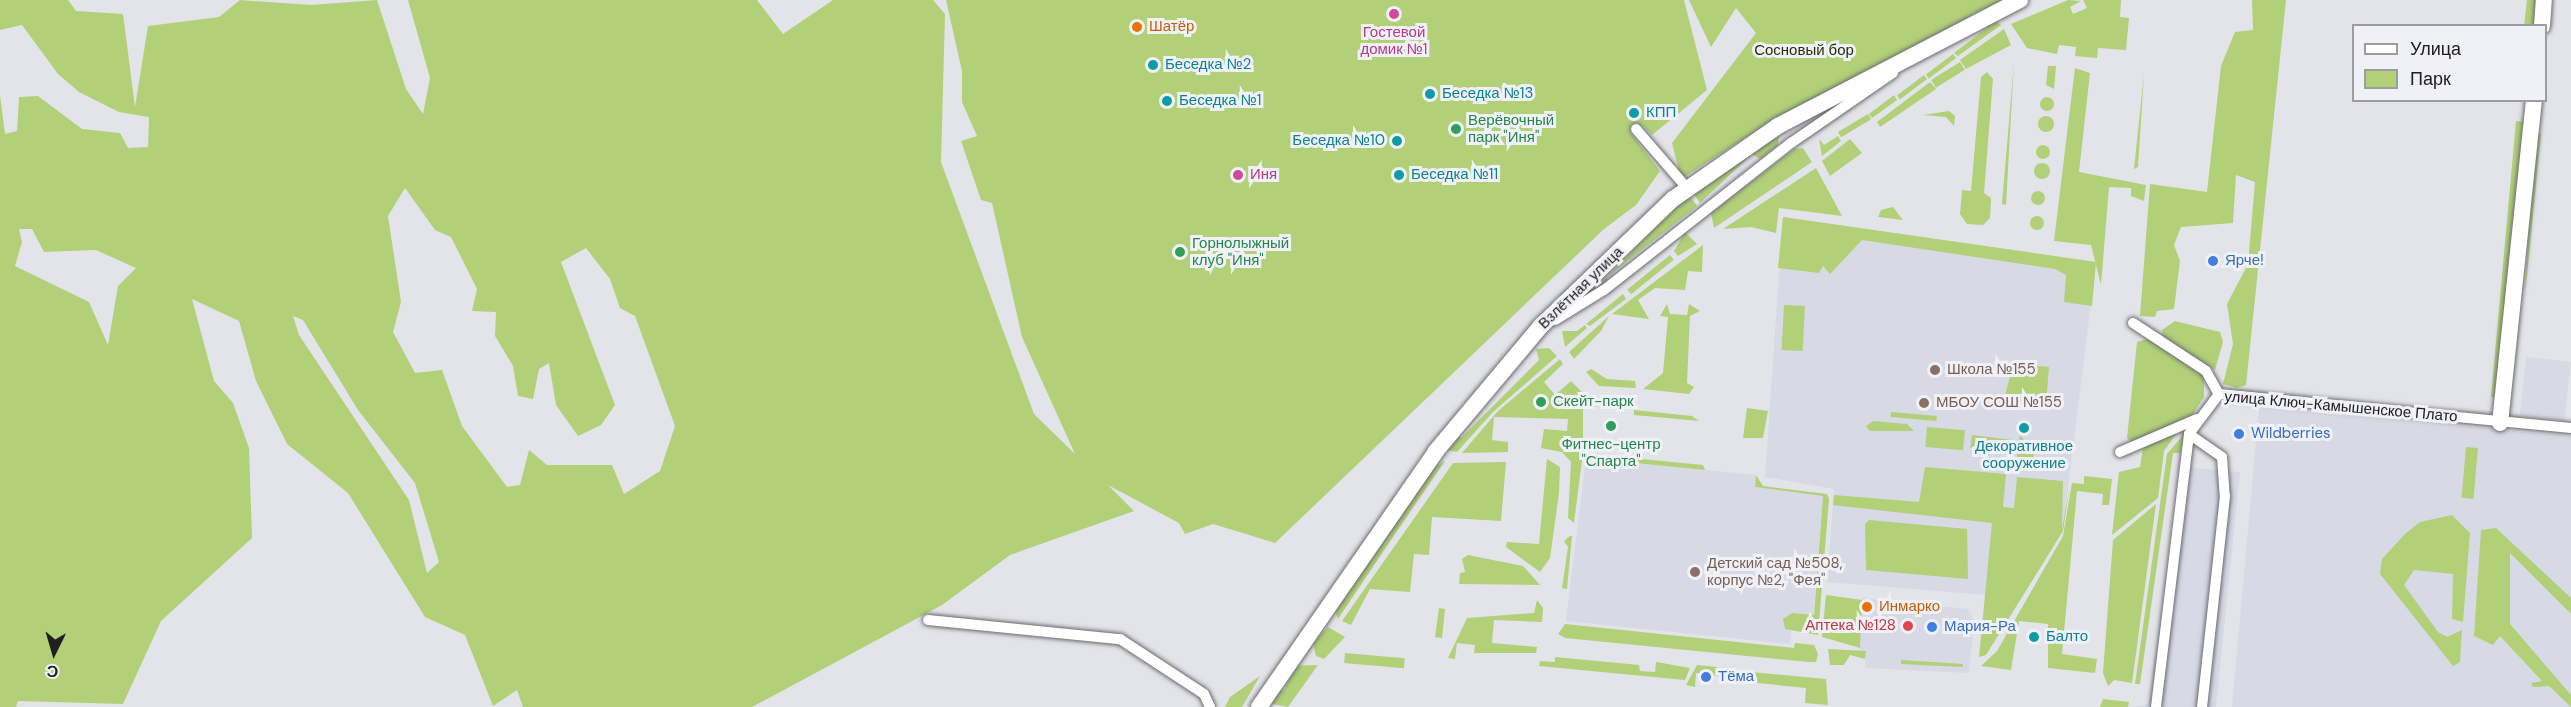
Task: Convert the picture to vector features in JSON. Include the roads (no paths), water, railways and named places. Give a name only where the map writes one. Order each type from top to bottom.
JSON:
[{"type":"main road","name":"Взлётная улица","points":[[1259,707],[1436,451],[1541,326],[1687,188],[1778,126],[2020,0]]},
{"type":"main road","points":[[2542,24],[2544,0]]},
{"type":"main road","points":[[2500,423],[2534,102]]},
{"type":"street","points":[[1541,326],[1605,290],[1909,58]]},
{"type":"street","points":[[1636,129],[1687,188]]},
{"type":"street","points":[[2133,323],[2206,371],[2219,394]]},
{"type":"street","name":"улица Ключ-Камышенское Плато","points":[[2156,707],[2189,434],[2197,419],[2219,394],[2500,423],[2571,428]]},
{"type":"street","points":[[2120,452],[2197,419]]},
{"type":"street","points":[[2189,434],[2222,457],[2225,496],[2202,707]]},
{"type":"street","points":[[928,620],[1120,639],[1204,694],[1210,707]]},
{"type":"place","name":"Гостевой домик №1","points":[[1394,14]]},
{"type":"place","name":"Шатёр","points":[[1137,27]]},
{"type":"place","name":"Беседка №2","points":[[1153,65]]},
{"type":"place","name":"Беседка №13","points":[[1430,94]]},
{"type":"place","name":"Беседка №1","points":[[1167,101]]},
{"type":"place","name":"КПП","points":[[1634,113]]},
{"type":"place","name":"Верёвочный парк \"Иня\"","points":[[1456,129]]},
{"type":"place","name":"Беседка №10","points":[[1397,141]]},
{"type":"place","name":"Иня","points":[[1238,175]]},
{"type":"place","name":"Беседка №11","points":[[1399,175]]},
{"type":"place","name":"Горнолыжный клуб \"Иня\"","points":[[1180,252]]},
{"type":"place","name":"Ярче!","points":[[2213,261]]},
{"type":"place","name":"Школа №155","points":[[1935,370]]},
{"type":"place","name":"Скейт-парк","points":[[1541,402]]},
{"type":"place","name":"МБОУ СОШ №155","points":[[1924,403]]},
{"type":"place","name":"Фитнес-центр \"Спарта\"","points":[[1611,426]]},
{"type":"place","name":"Декоративное сооружение","points":[[2024,428]]},
{"type":"place","name":"Wildberries","points":[[2239,434]]},
{"type":"place","name":"Детский сад №508, корпус №2, \"Фея\"","points":[[1695,572]]},
{"type":"place","name":"Инмарко","points":[[1867,607]]},
{"type":"place","name":"Аптека №128","points":[[1908,626]]},
{"type":"place","name":"Мария-Ра","points":[[1932,627]]},
{"type":"place","name":"Балто","points":[[2034,637]]},
{"type":"place","name":"Тёма","points":[[1706,677]]},
{"type":"park label","name":"Сосновый бор","points":[[1804,51]]}]
